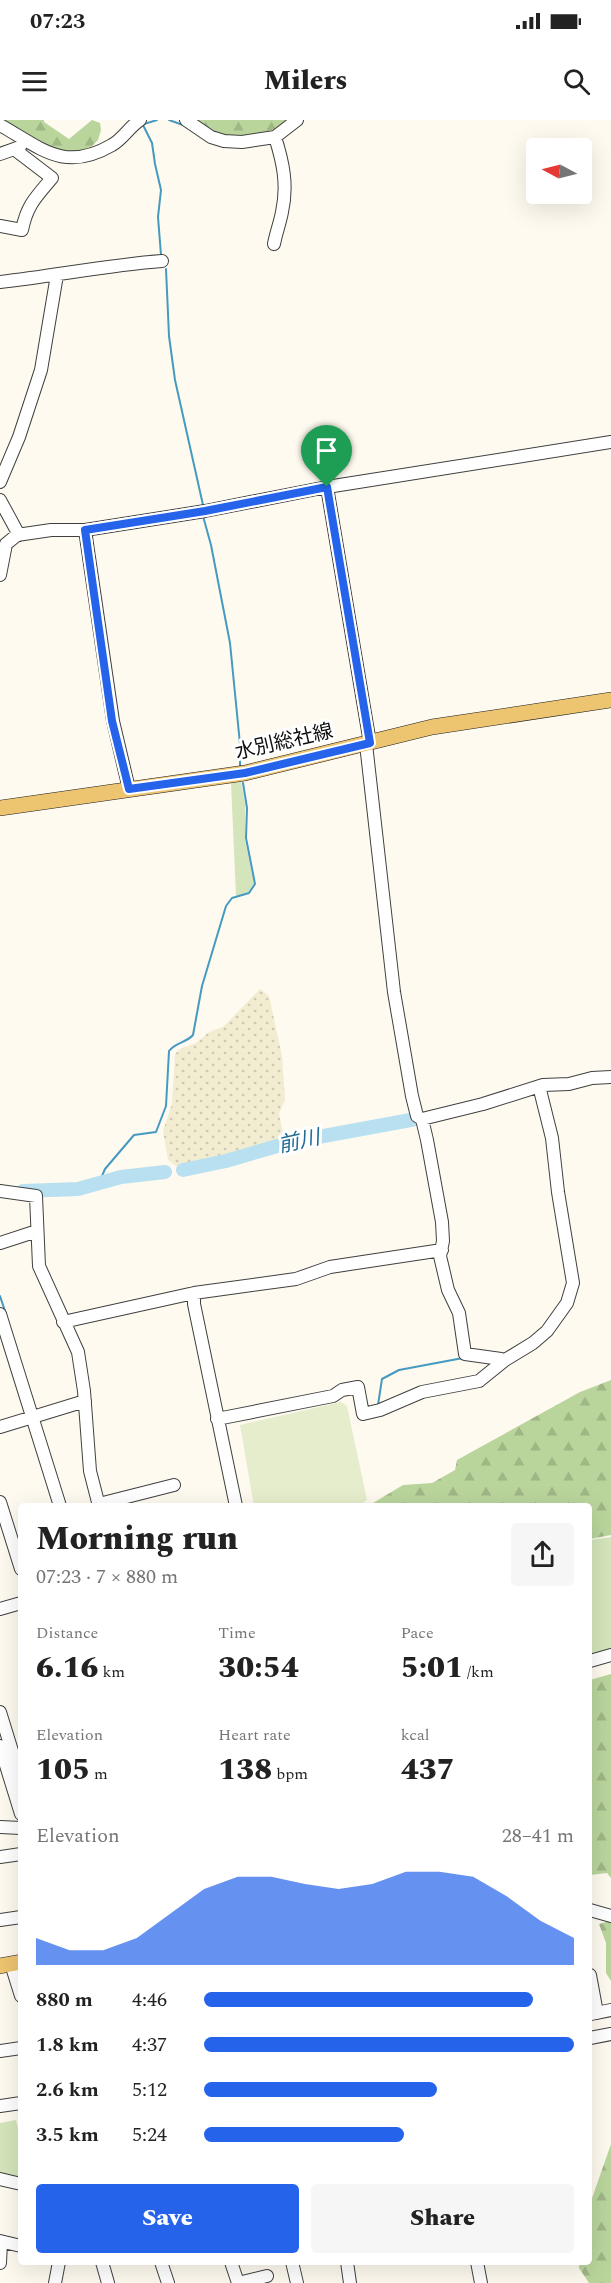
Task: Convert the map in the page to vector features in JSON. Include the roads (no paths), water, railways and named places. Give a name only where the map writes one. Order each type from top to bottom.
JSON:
[{"type":"main road","name":"水別総社線","points":[[0,808],[245,773],[432,727],[611,700]]},
{"type":"street","points":[[0,125],[50,154],[61,158],[72,158],[114,144],[131,125],[140,120]]},
{"type":"street","points":[[186,120],[211,137],[224,141],[242,142],[275,137],[294,121]]},
{"type":"street","points":[[274,244],[283,210],[285,175],[283,160],[275,137]]},
{"type":"street","points":[[0,154],[32,143]]},
{"type":"street","points":[[0,226],[22,230],[30,203],[51,178],[14,149]]},
{"type":"street","points":[[0,282],[162,261]]},
{"type":"street","points":[[0,482],[19,437],[41,370],[57,275]]},
{"type":"street","points":[[0,575],[6,543],[19,535],[51,530],[85,530],[205,511],[327,487],[611,442]]},
{"type":"street","points":[[327,487],[368,743],[394,992],[417,1116],[422,1119],[483,1104],[539,1086],[611,1077]]},
{"type":"street","points":[[0,500],[19,535]]},
{"type":"street","points":[[85,530],[111,710],[129,789]]},
{"type":"street","points":[[217,1419],[333,1396],[342,1390],[358,1387],[363,1414],[371,1412],[422,1392],[480,1381],[505,1360],[533,1343],[547,1331],[567,1303],[573,1283],[558,1192],[556,1161],[539,1086]]},
{"type":"street","points":[[422,1119],[444,1236],[442,1267],[448,1290],[459,1313],[465,1354],[501,1359]]},
{"type":"street","points":[[0,1191],[36,1196],[39,1266],[66,1321],[78,1352],[85,1401],[90,1471],[101,1503]]},
{"type":"street","points":[[0,1243],[37,1231]]},
{"type":"street","points":[[66,1321],[194,1293],[296,1279],[330,1267],[442,1250]]},
{"type":"street","points":[[194,1293],[194,1304],[235,1503]]},
{"type":"street","points":[[0,1314],[59,1503]]},
{"type":"street","points":[[0,1427],[85,1401]]},
{"type":"street","points":[[105,1503],[174,1485]]},
{"type":"street","points":[[0,1503],[18,1560]]},
{"type":"street","points":[[0,1609],[18,1604]]},
{"type":"street","points":[[592,1660],[611,1655]]},
{"type":"street","points":[[0,1712],[18,1802]]},
{"type":"street","points":[[0,1746],[13,1781]]},
{"type":"street","points":[[0,1827],[18,1828]]},
{"type":"street","points":[[0,1857],[18,1854]]},
{"type":"street","points":[[592,1911],[611,1916]]},
{"type":"street","points":[[0,1920],[18,1917]]},
{"type":"street","points":[[11,1964],[18,1986]]},
{"type":"street","points":[[593,2013],[611,2010]]},
{"type":"street","points":[[592,2038],[611,2034]]},
{"type":"street","points":[[0,2051],[18,2048]]},
{"type":"street","points":[[0,2106],[18,2103]]},
{"type":"street","points":[[0,2179],[18,2183]]},
{"type":"street","points":[[0,2263],[1,2242],[18,2245]]},
{"type":"street","points":[[55,2283],[59,2265]]},
{"type":"street","points":[[102,2265],[108,2283]]},
{"type":"street","points":[[162,2265],[168,2283]]},
{"type":"street","points":[[171,2265],[177,2283]]},
{"type":"street","points":[[232,2265],[238,2283],[267,2276]]},
{"type":"street","points":[[293,2265],[297,2283]]},
{"type":"street","points":[[347,2265],[350,2283]]},
{"type":"street","points":[[478,2265],[481,2283]]},
{"type":"waterway","points":[[144,124],[157,120]]},
{"type":"waterway","points":[[169,120],[183,125]]},
{"type":"waterway","points":[[143,125],[152,143],[161,190],[158,217],[161,255]]},
{"type":"waterway","points":[[166,269],[169,336],[175,380],[203,505]]},
{"type":"waterway","points":[[203,516],[230,643],[240,744],[240,767]]},
{"type":"waterway","points":[[99,1183],[105,1169],[134,1135],[156,1132],[166,1106],[169,1051],[193,1035],[202,986],[226,906],[232,898],[249,893],[255,884],[246,838],[247,808],[243,783]]},
{"type":"waterway","name":"前川","points":[[183,1170],[226,1161],[291,1142],[416,1119]]},
{"type":"waterway","name":"前川","points":[[23,1191],[78,1189],[121,1177],[165,1172]]},
{"type":"waterway","points":[[0,1296],[6,1314]]},
{"type":"waterway","points":[[378,1405],[382,1379],[399,1370],[463,1358]]}]
